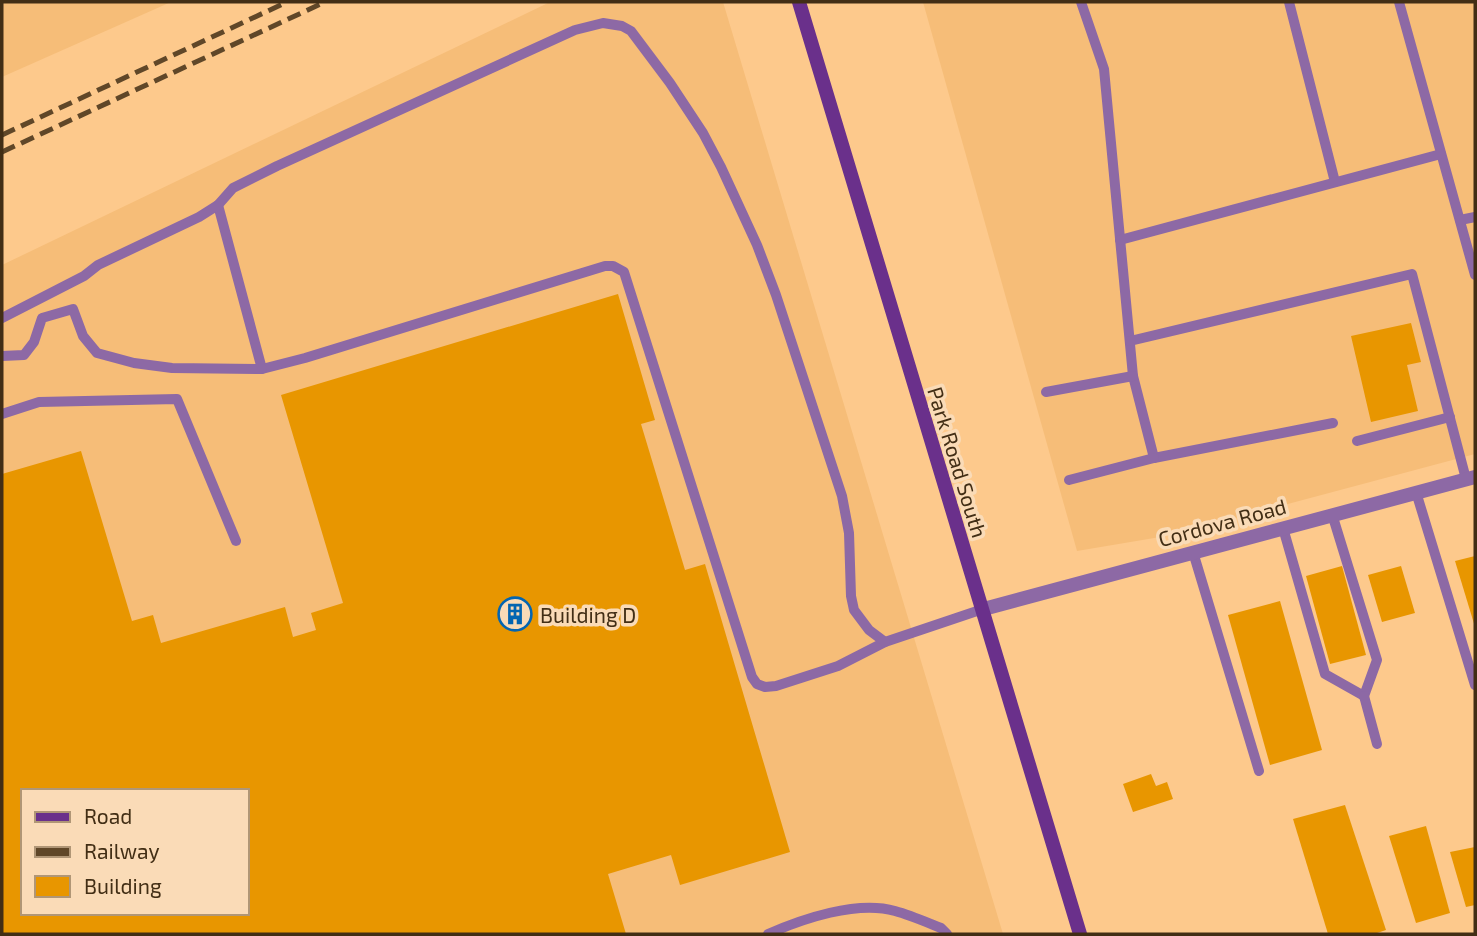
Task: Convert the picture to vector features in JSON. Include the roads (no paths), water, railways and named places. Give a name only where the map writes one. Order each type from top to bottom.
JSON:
[{"type":"main road","name":"Park Road South","points":[[799,2],[980,610],[1080,934]]},
{"type":"street","name":"Cordova Road","points":[[980,610],[1470,478]]},
{"type":"lane","points":[[1081,2],[1104,69],[1133,376],[1154,458]]},
{"type":"lane","points":[[1289,2],[1335,182]]},
{"type":"lane","points":[[1399,2],[1475,275]]},
{"type":"lane","points":[[2,318],[98,265],[218,205],[233,188],[277,166],[589,24],[622,26],[631,31],[663,72],[705,137],[757,245],[776,295],[847,514],[854,610],[869,630],[885,642]]},
{"type":"lane","points":[[1120,240],[1441,154]]},
{"type":"lane","points":[[218,205],[262,369]]},
{"type":"lane","points":[[1460,220],[1475,217]]},
{"type":"lane","points":[[2,356],[24,355],[34,342],[42,318],[73,309],[83,336],[97,353],[134,363],[172,368],[262,369],[605,266],[620,268],[627,278],[752,677],[757,684],[765,687],[776,686],[838,666],[885,642],[980,610]]},
{"type":"lane","points":[[1130,341],[1412,274],[1450,417],[1470,478]]},
{"type":"lane","points":[[1046,392],[1133,376]]},
{"type":"lane","points":[[2,414],[39,402],[177,399],[236,541]]},
{"type":"lane","points":[[1357,441],[1450,417]]},
{"type":"lane","points":[[1069,480],[1154,458],[1333,423]]},
{"type":"lane","points":[[1416,492],[1475,685]]},
{"type":"lane","points":[[1332,514],[1377,660],[1364,696],[1377,744]]},
{"type":"lane","points":[[1283,528],[1325,674],[1364,696]]},
{"type":"lane","points":[[1194,552],[1259,771]]},
{"type":"lane","points":[[768,934],[792,923],[854,908],[892,910],[941,928],[947,934]]},
{"type":"railway","points":[[2,135],[287,2]]},
{"type":"railway","points":[[2,152],[325,2]]},
{"type":"place","name":"Building D","points":[[515,614]]}]
